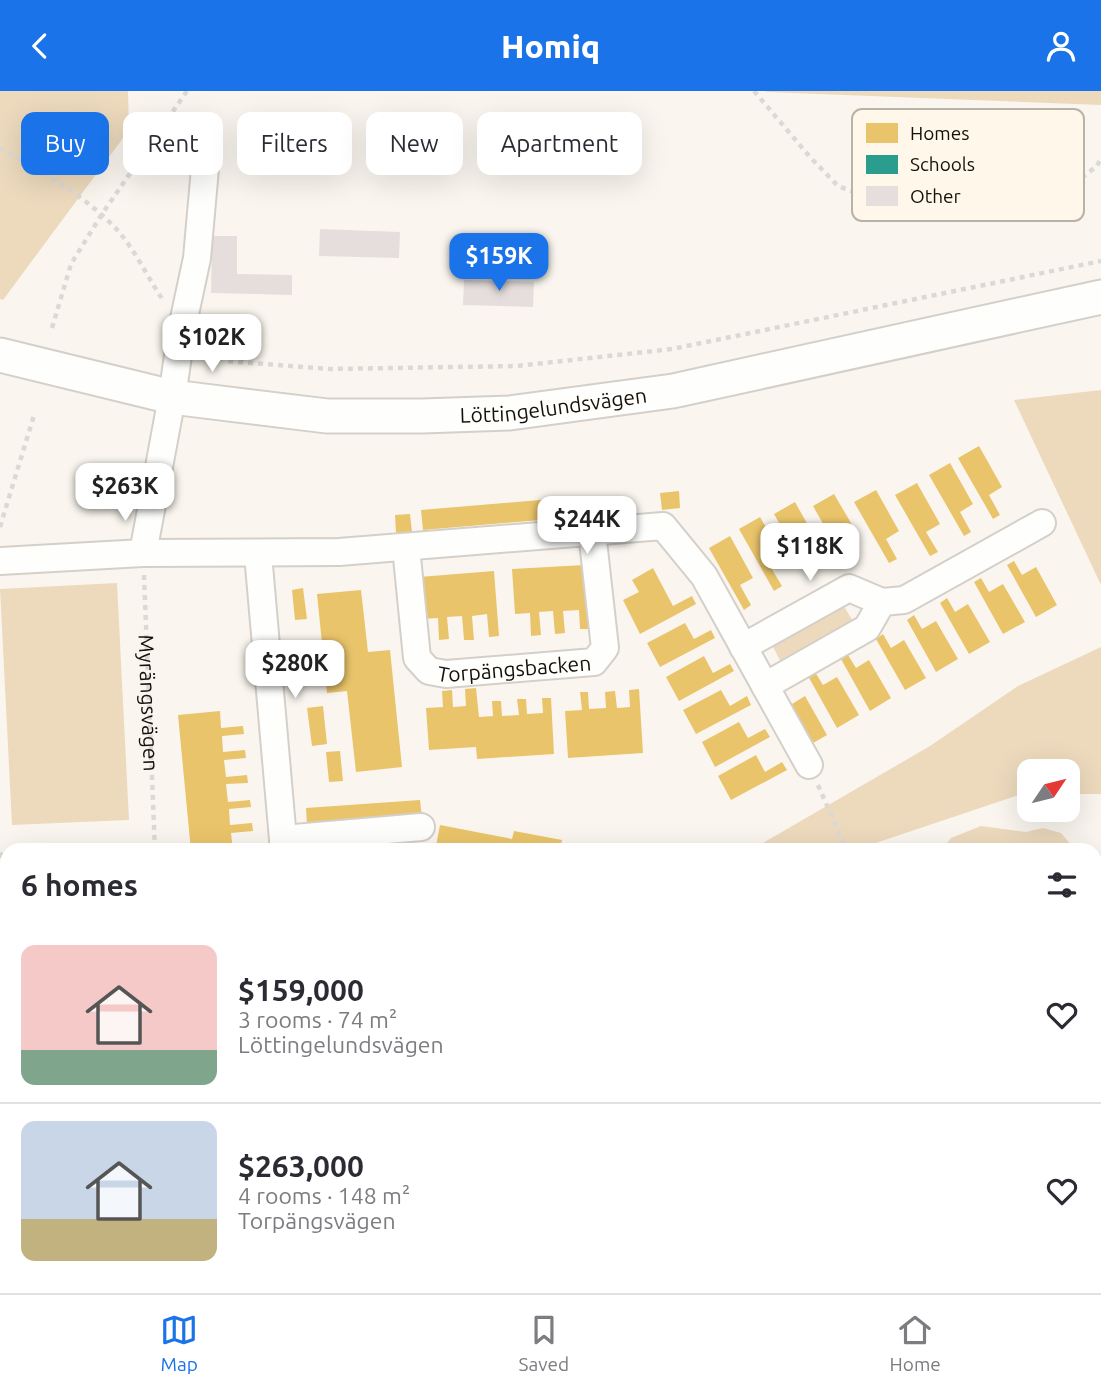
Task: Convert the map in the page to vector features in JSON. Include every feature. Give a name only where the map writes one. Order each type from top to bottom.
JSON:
[{"type":"main road","name":"Löttingelundsvägen","points":[[0,355],[172,397],[327,416],[510,413],[673,391],[1101,297]]},
{"type":"street","points":[[143,553],[182,328],[197,258],[204,175]]},
{"type":"street","points":[[743,647],[849,588],[882,602],[904,600],[1042,523]]},
{"type":"street","points":[[0,561],[143,553],[339,552],[663,526],[704,576],[809,765]]},
{"type":"street","name":"Torpängsbacken","points":[[406,547],[417,658],[429,671],[446,674],[473,672],[594,662],[605,648],[592,532]]},
{"type":"street","points":[[258,554],[284,843]]},
{"type":"street","points":[[765,686],[867,628],[882,602]]},
{"type":"street","points":[[299,843],[421,827]]},
{"type":"path","points":[[52,328],[71,264],[187,91]]},
{"type":"path","points":[[754,91],[838,186],[852,191]]},
{"type":"path","points":[[0,148],[102,214],[121,234],[182,328],[226,361],[330,369],[517,366],[672,349],[1101,261]]},
{"type":"path","points":[[1084,176],[1097,166],[1101,158]]},
{"type":"path","points":[[0,527],[35,412]]},
{"type":"path","name":"Myrängsvägen","points":[[143,553],[155,843]]},
{"type":"path","points":[[809,765],[843,843]]},
{"type":"shaded area","points":[[0,91],[128,91],[129,112],[123,112],[123,138],[109,157],[109,112],[21,112],[21,175],[96,175],[3,300],[0,299]]},
{"type":"shaded area","points":[[765,91],[1101,91],[1101,105],[768,92]]},
{"type":"shaded area","points":[[1101,390],[1101,585],[1014,400]]},
{"type":"shaded area","points":[[117,583],[129,820],[12,825],[0,589]]},
{"type":"shaded area","points":[[842,603],[854,623],[782,664],[771,643]]},
{"type":"shaded area","points":[[1101,647],[1101,794],[1080,794],[1080,759],[1017,759],[1017,796],[876,843],[763,843],[930,746],[1018,686]]},
{"type":"shaded area","points":[[981,826],[1026,832],[1043,828],[1061,833],[1069,843],[947,843],[951,838]]},
{"type":"building: Homes","points":[[979,446],[1002,487],[989,495],[1000,515],[993,519],[958,458]]},
{"type":"building: Homes","points":[[950,463],[973,504],[960,512],[971,532],[964,536],[929,475]]},
{"type":"building: Homes","points":[[917,483],[940,524],[926,532],[938,552],[930,556],[895,495]]},
{"type":"building: Homes","points":[[876,490],[899,531],[886,539],[897,559],[889,563],[854,502]]},
{"type":"building: Homes","points":[[679,491],[680,508],[662,510],[660,493]]},
{"type":"building: Homes","points":[[834,494],[858,535],[845,543],[856,563],[848,568],[813,506]]},
{"type":"building: Homes","points":[[563,498],[564,518],[423,530],[421,510]]},
{"type":"building: Homes","points":[[795,502],[818,543],[805,550],[816,571],[809,575],[774,514]]},
{"type":"building: Homes","points":[[410,514],[412,532],[396,533],[395,515]]},
{"type":"building: Homes","points":[[760,517],[784,558],[770,566],[782,586],[774,591],[739,529]]},
{"type":"building: Homes","points":[[730,536],[753,578],[740,585],[751,605],[744,610],[709,548]]},
{"type":"building: Homes","points":[[1014,561],[1022,575],[1036,567],[1057,605],[1036,617],[1007,565]]},
{"type":"building: Homes","points":[[584,565],[589,629],[580,629],[579,610],[563,611],[565,633],[555,634],[553,611],[539,612],[541,635],[531,636],[530,613],[515,614],[512,569]]},
{"type":"building: Homes","points":[[653,568],[673,606],[692,596],[696,604],[640,634],[623,600],[639,592],[632,580]]},
{"type":"building: Homes","points":[[494,571],[499,636],[489,637],[487,614],[472,616],[474,640],[464,640],[462,616],[447,617],[449,639],[439,640],[438,618],[422,619],[419,577]]},
{"type":"building: Homes","points":[[981,578],[989,592],[1003,584],[1025,622],[1003,634],[974,582]]},
{"type":"building: Homes","points":[[303,588],[307,619],[295,620],[292,590]]},
{"type":"building: Homes","points":[[361,590],[368,652],[390,650],[402,767],[356,772],[347,691],[327,693],[317,594]]},
{"type":"building: Homes","points":[[947,598],[955,612],[968,604],[990,642],[969,654],[940,603]]},
{"type":"building: Homes","points":[[914,615],[922,629],[936,621],[958,659],[936,672],[907,620]]},
{"type":"building: Homes","points":[[685,623],[694,639],[711,630],[715,638],[660,667],[647,643]]},
{"type":"building: Homes","points":[[883,634],[891,648],[904,640],[926,678],[905,690],[876,639]]},
{"type":"building: Homes","points":[[848,655],[856,668],[869,660],[891,698],[870,711],[841,659]]},
{"type":"building: Homes","points":[[704,656],[713,673],[730,664],[734,671],[679,701],[666,677]]},
{"type":"building: Homes","points":[[815,672],[823,685],[837,677],[859,715],[837,728],[808,676]]},
{"type":"building: Homes","points":[[476,688],[479,717],[493,716],[492,701],[501,701],[502,716],[519,715],[517,699],[526,699],[527,714],[543,713],[542,698],[551,698],[554,754],[477,759],[476,747],[429,750],[426,708],[443,707],[442,691],[452,690],[453,707],[466,706],[465,689]]},
{"type":"building: Homes","points":[[639,689],[643,753],[568,758],[565,711],[582,710],[580,692],[588,692],[589,709],[606,708],[605,692],[615,691],[617,708],[630,707],[629,690]]},
{"type":"building: Homes","points":[[721,690],[730,706],[747,696],[751,705],[696,734],[683,710]]},
{"type":"building: Homes","points":[[784,691],[792,704],[805,696],[827,735],[806,747],[777,695]]},
{"type":"building: Homes","points":[[323,706],[327,744],[312,746],[307,708]]},
{"type":"building: Homes","points":[[220,711],[221,728],[243,726],[244,734],[222,736],[223,752],[245,750],[246,758],[224,760],[226,777],[247,775],[248,783],[226,784],[228,802],[250,800],[251,807],[229,809],[230,825],[252,823],[253,831],[231,833],[232,843],[190,843],[178,715]]},
{"type":"building: Homes","points":[[739,722],[748,738],[765,729],[770,737],[715,767],[702,742]]},
{"type":"building: Homes","points":[[340,751],[343,781],[329,782],[326,752]]},
{"type":"building: Homes","points":[[756,755],[765,772],[782,762],[787,770],[731,800],[718,776]]},
{"type":"building: Homes","points":[[420,800],[422,818],[307,826],[306,808]]},
{"type":"building: Homes","points":[[440,825],[512,839],[514,831],[562,840],[561,843],[437,843]]},
{"type":"building: Other","points":[[320,229],[400,232],[399,258],[319,256]]},
{"type":"building: Other","points":[[212,236],[237,236],[237,274],[292,275],[292,295],[211,293]]},
{"type":"building: Other","points":[[464,280],[534,282],[533,307],[463,305]]}]
